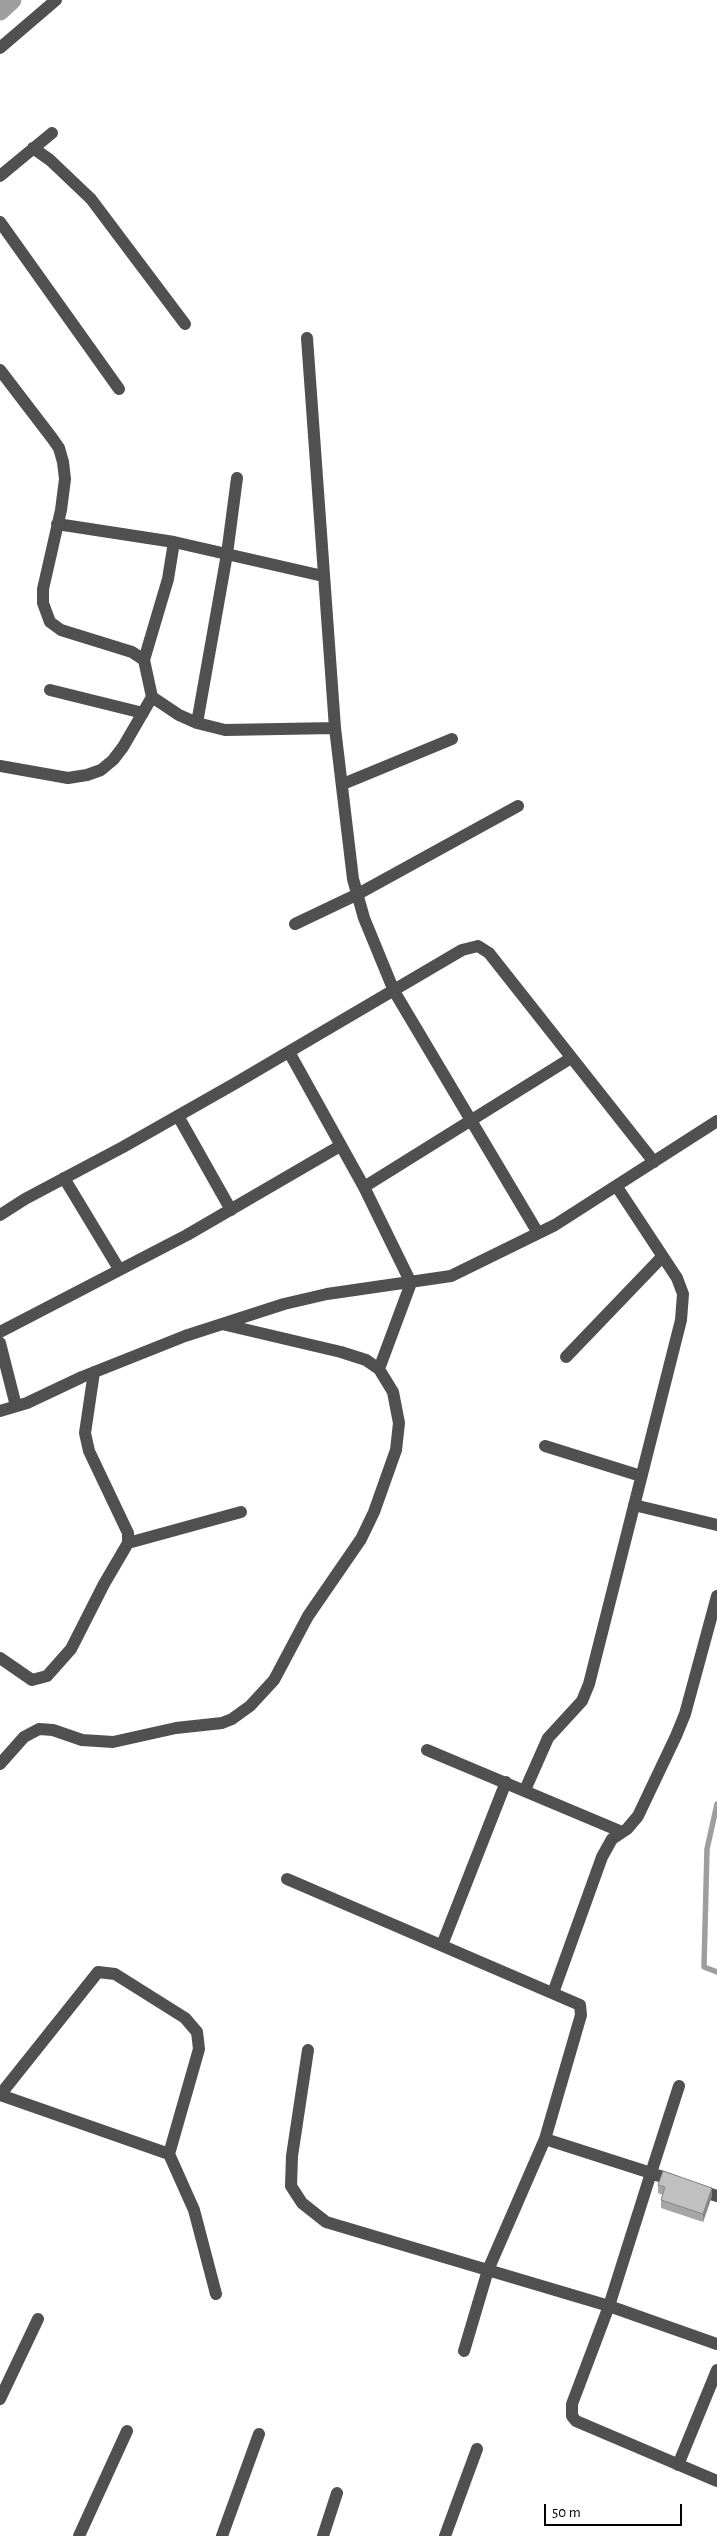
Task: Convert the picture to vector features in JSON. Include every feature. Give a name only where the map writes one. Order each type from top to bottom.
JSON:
[{"type":"street","points":[[0,48],[56,0]]},
{"type":"street","points":[[0,176],[52,133]]},
{"type":"street","points":[[33,148],[50,160],[91,200],[185,324]]},
{"type":"street","points":[[0,222],[119,389]]},
{"type":"street","points":[[307,338],[335,728],[343,784],[347,832],[364,918],[394,991],[538,1233]]},
{"type":"street","points":[[0,370],[59,448],[65,479],[58,524],[43,589],[43,603],[50,622],[61,630],[132,652],[144,660]]},
{"type":"street","points":[[197,722],[227,554],[237,478]]},
{"type":"street","points":[[58,524],[174,542],[323,576]]},
{"type":"street","points":[[0,766],[68,778],[87,775],[101,770],[113,760],[152,697],[144,660],[168,579],[174,542]]},
{"type":"street","points":[[50,690],[143,713]]},
{"type":"street","points":[[152,697],[179,715],[225,730],[335,728]]},
{"type":"street","points":[[343,784],[452,739]]},
{"type":"street","points":[[295,924],[358,894],[518,806]]},
{"type":"street","points":[[0,1215],[25,1198],[178,1116],[462,950],[478,946],[489,953],[654,1162]]},
{"type":"street","points":[[289,1052],[364,1187],[411,1284],[379,1369]]},
{"type":"street","points":[[364,1187],[571,1058]]},
{"type":"street","points":[[178,1116],[231,1210]]},
{"type":"street","points":[[0,1411],[16,1406],[94,1372],[222,1324],[284,1304],[327,1294],[411,1284],[451,1276],[538,1233],[617,1187],[717,1121]]},
{"type":"street","points":[[0,1332],[119,1269],[187,1236],[340,1146]]},
{"type":"street","points":[[64,1178],[119,1269]]},
{"type":"street","points":[[525,1790],[548,1738],[586,1694],[676,1343],[683,1307],[683,1294],[677,1278],[617,1187]]},
{"type":"street","points":[[566,1357],[662,1257]]},
{"type":"street","points":[[0,1764],[24,1736],[39,1729],[53,1730],[82,1740],[113,1742],[176,1728],[222,1723],[250,1706],[274,1680],[308,1616],[361,1538],[374,1512],[396,1450],[399,1423],[393,1392],[389,1382],[379,1369],[366,1360],[341,1352],[222,1324]]},
{"type":"street","points":[[0,1343],[16,1406]]},
{"type":"street","points":[[0,1658],[32,1680],[47,1676],[71,1649],[128,1542],[128,1533],[88,1451],[86,1434],[94,1372]]},
{"type":"street","points":[[545,1446],[641,1476]]},
{"type":"street","points":[[634,1505],[717,1525]]},
{"type":"street","points":[[128,1542],[240,1512]]},
{"type":"street","points":[[553,1992],[602,1857],[612,1839],[632,1824],[638,1816],[682,1721],[717,1596]]},
{"type":"street","points":[[427,1750],[622,1832]]},
{"type":"street","points":[[442,1945],[506,1782]]},
{"type":"street","points":[[286,1879],[553,1992],[575,2002],[581,2010],[545,2140],[488,2270],[464,2351]]},
{"type":"street","points":[[169,2154],[0,2095],[98,1972],[115,1974],[185,2018],[197,2032],[199,2049],[169,2154],[194,2210],[216,2294]]},
{"type":"street","points":[[308,2050],[292,2156],[291,2186],[302,2203],[326,2222],[609,2306],[717,2344]]},
{"type":"street","points":[[679,2086],[609,2306],[572,2404],[572,2416],[576,2421],[717,2481]]},
{"type":"street","points":[[545,2140],[717,2196]]},
{"type":"street","points":[[0,2399],[38,2319]]},
{"type":"street","points":[[678,2465],[717,2370]]},
{"type":"street","points":[[79,2536],[127,2431]]},
{"type":"street","points":[[222,2536],[258,2434]]},
{"type":"street","points":[[446,2536],[477,2449]]},
{"type":"street","points":[[323,2536],[337,2493]]},
{"type":"building","points":[[663,2171],[712,2188],[703,2214],[661,2200],[665,2187],[658,2185]]},
{"type":"waterway","points":[[0,11],[12,0]]},
{"type":"waterway","points":[[717,1804],[707,1849],[704,1967],[717,1972]]}]
